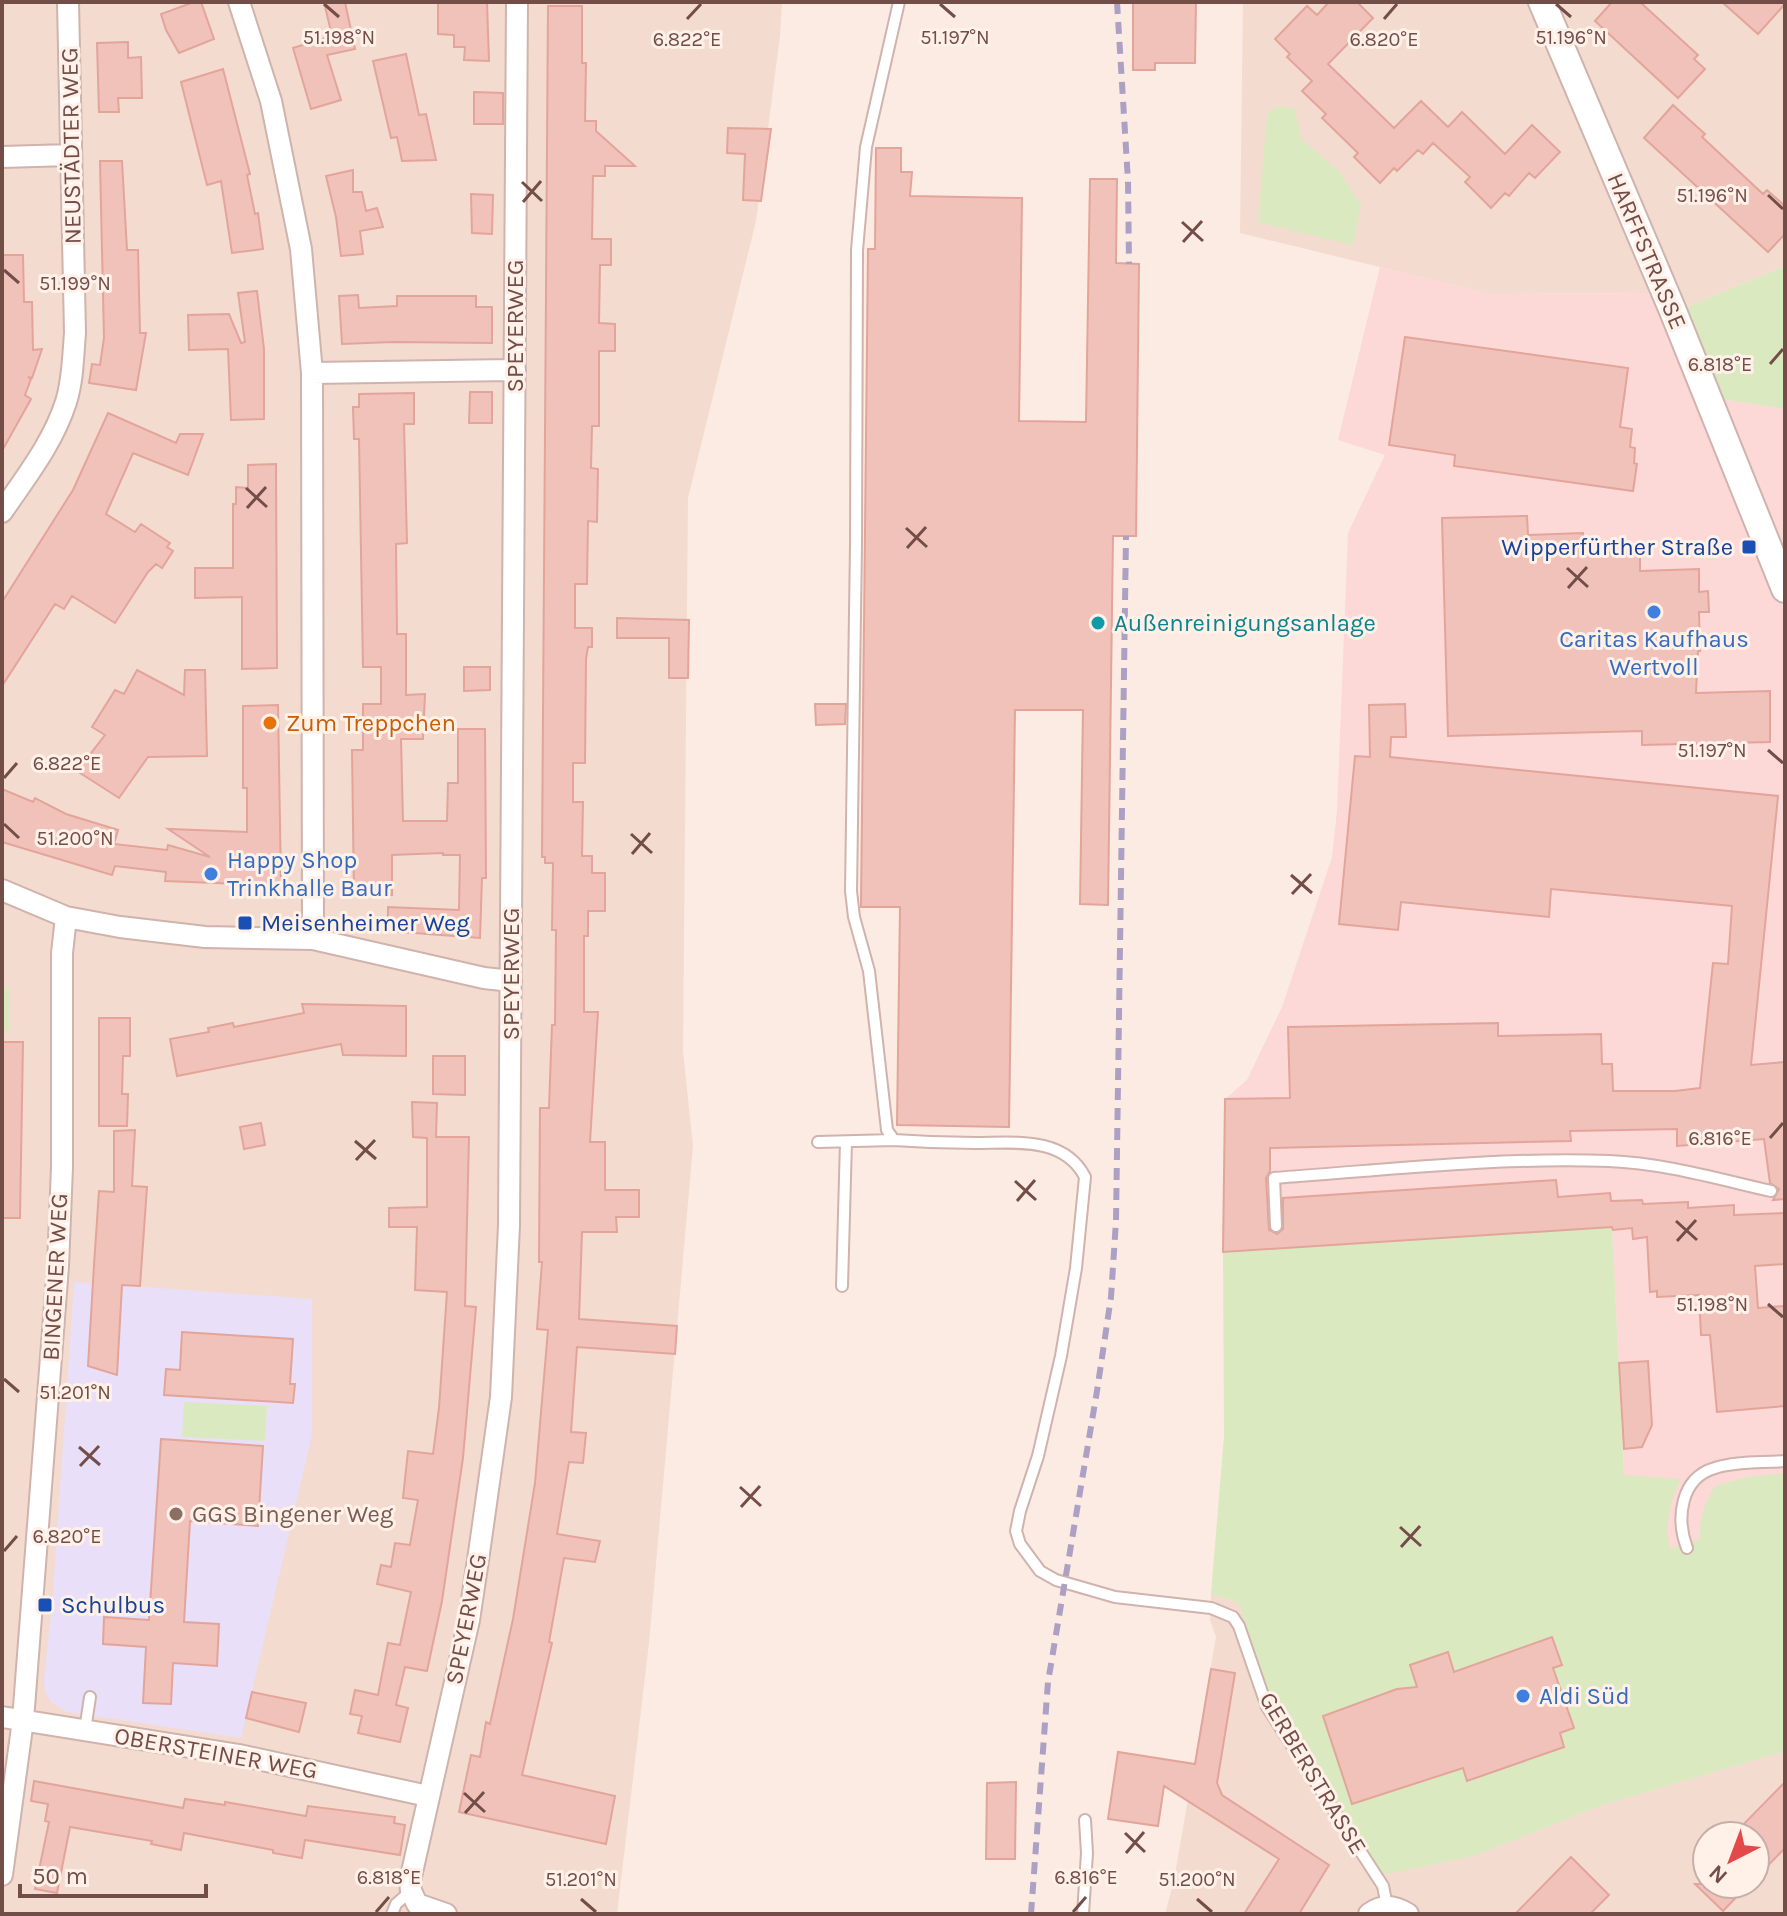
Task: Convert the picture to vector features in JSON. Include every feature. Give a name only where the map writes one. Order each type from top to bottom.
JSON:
[{"type":"street","name":"NEUSTÄDTER WEG","points":[[2,512],[48,442],[66,401],[75,333],[68,2]]},
{"type":"street","points":[[239,2],[271,101],[301,249],[312,373],[313,939]]},
{"type":"street","name":"SPEYERWEG","points":[[411,1891],[410,1881],[428,1796],[469,1620],[501,1397],[509,1225],[517,2]]},
{"type":"street","name":"HARFFSTRASSE","points":[[1542,2],[1668,298],[1785,589]]},
{"type":"street","points":[[2,157],[70,155]]},
{"type":"street","points":[[312,373],[515,370]]},
{"type":"street","points":[[2,890],[66,917],[120,927],[205,937],[313,939],[484,978],[511,981]]},
{"type":"street","name":"BINGENER WEG","points":[[2,1875],[23,1720],[58,1266],[62,1167],[62,953],[66,917]]},
{"type":"street","name":"OBERSTEINER WEG","points":[[2,1717],[239,1755],[428,1796]]},
{"type":"street","points":[[411,1891],[414,1900],[423,1908],[446,1914]]},
{"type":"street","name":"GERBERSTRASSE","points":[[1378,1910],[1400,1909],[1408,1914]]},
{"type":"lane","points":[[894,1140],[887,1130],[869,971],[854,917],[851,891],[857,250],[866,147],[899,2]]},
{"type":"lane","points":[[818,1142],[894,1140]]},
{"type":"lane","name":"GERBERSTRASSE","points":[[894,1140],[1021,1141],[1050,1149],[1079,1166],[1085,1177],[1078,1252],[1061,1356],[1038,1456],[1016,1531],[1028,1559],[1056,1580],[1115,1597],[1211,1608],[1233,1617],[1239,1626],[1267,1707],[1383,1886],[1378,1910]]},
{"type":"lane","points":[[842,1286],[846,1142]]},
{"type":"lane","points":[[1276,1226],[1274,1178],[1525,1161],[1611,1161],[1676,1169],[1771,1191]]},
{"type":"lane","points":[[1687,1548],[1681,1533],[1680,1516],[1684,1500],[1700,1476],[1713,1468],[1785,1461]]},
{"type":"lane","points":[[85,1730],[90,1697]]},
{"type":"lane","points":[[1083,1914],[1087,1853],[1085,1820]]},
{"type":"lane","points":[[392,1914],[396,1904],[411,1891]]},
{"type":"shaded area","points":[[2,2],[782,2],[756,221],[688,498],[683,1051],[693,1146],[649,1643],[617,1914],[2,1914]]},
{"type":"shaded area","points":[[1243,2],[1529,2],[1655,293],[1491,294],[1240,233]]},
{"type":"shaded area","points":[[1558,2],[1785,2],[1785,266],[1684,308]]},
{"type":"shaded area","points":[[1380,267],[1491,294],[1655,293],[1785,613],[1785,1751],[1600,1806],[1474,1856],[1624,1471],[1612,1228],[1223,1252],[1225,1099],[1247,1080],[1282,1007],[1332,857],[1337,811],[1348,533],[1385,455],[1338,440]]},
{"type":"shaded area","points":[[1721,399],[1785,409],[1785,551]]},
{"type":"shaded area","name":"GGS Bingener Weg","points":[[74,1282],[312,1299],[312,1435],[241,1738],[67,1712],[51,1702],[45,1692]]},
{"type":"shaded area","points":[[1211,1594],[1239,1603],[1474,1856],[1600,1806],[1785,1751],[1785,1914],[1165,1914],[1174,1880],[1216,1637],[1210,1620]]},
{"type":"green space","points":[[1279,106],[1295,109],[1301,139],[1339,171],[1361,205],[1353,245],[1258,222],[1267,113]]},
{"type":"green space","points":[[1785,266],[1785,409],[1721,399],[1684,308]]},
{"type":"green space","points":[[2,988],[10,988],[9,1031],[2,1031]]},
{"type":"green space","points":[[1612,1227],[1624,1475],[1681,1479],[1669,1513],[1670,1549],[1700,1539],[1703,1511],[1715,1486],[1747,1477],[1785,1473],[1785,1751],[1600,1806],[1474,1856],[1381,1875],[1270,1708],[1239,1603],[1211,1594],[1224,1436],[1223,1252]]},
{"type":"green space","points":[[184,1402],[267,1406],[265,1441],[182,1437]]},
{"type":"building","points":[[201,2],[214,39],[179,53],[161,14]]},
{"type":"building","points":[[324,2],[345,2],[355,49],[327,55],[341,100],[311,109],[293,48],[332,36]]},
{"type":"building","points":[[438,2],[487,2],[489,61],[464,60],[465,47],[454,47],[454,35],[438,34]]},
{"type":"building","points":[[1133,2],[1196,2],[1195,63],[1155,63],[1155,70],[1133,70]]},
{"type":"building","points":[[1329,2],[1357,2],[1373,18],[1328,64],[1394,128],[1421,101],[1448,127],[1462,112],[1505,154],[1532,125],[1560,152],[1535,178],[1529,173],[1509,196],[1505,193],[1491,208],[1465,182],[1470,177],[1433,143],[1423,154],[1418,150],[1397,171],[1394,168],[1380,183],[1354,157],[1358,153],[1322,118],[1326,114],[1302,91],[1312,81],[1287,57],[1290,54],[1275,39],[1307,6],[1317,15]]},
{"type":"building","points":[[1612,2],[1640,2],[1698,55],[1694,59],[1705,69],[1678,98],[1595,21]]},
{"type":"building","points":[[1722,2],[1785,2],[1785,4],[1758,34]]},
{"type":"building","points":[[548,6],[582,6],[582,63],[586,63],[585,121],[596,121],[596,131],[635,166],[605,166],[605,176],[593,176],[592,239],[611,239],[611,265],[600,265],[599,323],[615,324],[615,351],[599,351],[599,426],[592,426],[591,468],[598,469],[597,522],[588,521],[587,584],[575,584],[575,628],[592,628],[592,647],[588,647],[586,659],[585,763],[573,763],[573,802],[583,802],[582,856],[592,856],[592,873],[605,873],[605,911],[588,911],[588,936],[584,936],[584,1012],[598,1012],[590,1142],[605,1142],[605,1190],[639,1190],[639,1217],[616,1217],[617,1232],[582,1232],[579,1319],[677,1326],[675,1354],[577,1347],[571,1432],[586,1433],[583,1463],[569,1462],[557,1534],[600,1541],[595,1562],[564,1558],[549,1642],[552,1643],[522,1775],[615,1796],[606,1844],[459,1812],[471,1755],[480,1757],[486,1722],[490,1724],[513,1619],[535,1483],[548,1330],[537,1329],[542,1262],[539,1262],[540,1108],[549,1108],[552,1025],[555,1025],[556,930],[552,930],[553,863],[545,863],[545,857],[542,857]]},
{"type":"building","points":[[128,42],[128,58],[141,57],[142,98],[118,98],[119,112],[99,112],[97,43]]},
{"type":"building","points":[[406,54],[419,115],[426,114],[436,160],[402,161],[397,137],[391,138],[373,61]]},
{"type":"building","points":[[223,69],[250,174],[247,175],[255,214],[258,213],[263,249],[232,253],[221,181],[207,185],[181,82]]},
{"type":"building","points":[[474,92],[503,93],[503,124],[474,124]]},
{"type":"building","points":[[1673,105],[1763,194],[1767,190],[1785,206],[1785,234],[1768,252],[1644,138]]},
{"type":"building","points":[[728,128],[771,129],[761,201],[743,200],[745,154],[727,153]]},
{"type":"building","points":[[876,148],[901,148],[901,172],[912,172],[910,196],[1022,198],[1019,421],[1086,422],[1090,179],[1117,179],[1116,263],[1139,264],[1136,536],[1113,536],[1108,905],[1080,904],[1083,710],[1015,710],[1009,1127],[897,1125],[900,907],[861,907],[868,249],[875,249]]},
{"type":"building","points":[[100,161],[122,161],[127,250],[138,250],[140,333],[146,333],[136,390],[89,383],[92,364],[100,365],[104,338]]},
{"type":"building","points":[[353,170],[353,192],[362,192],[366,211],[377,208],[383,227],[360,231],[363,254],[341,256],[326,176]]},
{"type":"building","points":[[471,194],[493,195],[492,234],[472,233]]},
{"type":"building","points":[[2,255],[23,255],[24,302],[32,302],[33,350],[42,349],[32,378],[28,377],[31,379],[25,395],[31,399],[2,451]]},
{"type":"building","points":[[257,291],[264,349],[264,419],[231,420],[228,349],[189,350],[188,315],[229,314],[241,343],[245,342],[238,293]]},
{"type":"building","points":[[358,295],[359,308],[397,306],[397,296],[476,296],[476,307],[492,307],[492,343],[342,344],[339,296]]},
{"type":"building","points":[[1405,337],[1628,368],[1620,427],[1632,429],[1630,447],[1635,448],[1634,463],[1637,464],[1633,491],[1454,466],[1455,455],[1389,445]]},
{"type":"building","points":[[470,392],[492,392],[492,423],[469,423]]},
{"type":"building","points":[[414,393],[414,424],[404,424],[407,543],[396,544],[397,634],[406,634],[406,695],[425,694],[423,739],[401,739],[403,821],[447,821],[448,783],[458,783],[458,729],[485,729],[486,878],[482,878],[480,938],[388,931],[388,907],[459,910],[460,855],[392,855],[392,895],[354,895],[352,750],[363,750],[363,704],[381,704],[381,667],[363,667],[359,439],[354,439],[353,407],[359,407],[359,394]]},
{"type":"building","points":[[108,413],[176,443],[180,434],[203,434],[188,475],[133,453],[106,514],[135,532],[141,524],[170,543],[167,547],[173,551],[162,568],[156,564],[148,572],[115,623],[72,596],[64,609],[55,604],[2,686],[2,602],[73,490]]},
{"type":"building","points":[[276,464],[277,668],[242,669],[242,597],[195,598],[195,568],[233,568],[236,487],[248,488],[248,465]]},
{"type":"building","points":[[1527,516],[1528,535],[1583,533],[1584,553],[1640,552],[1640,571],[1699,569],[1699,592],[1708,591],[1709,612],[1699,612],[1700,651],[1696,693],[1770,691],[1770,742],[1642,745],[1642,731],[1448,736],[1442,518]]},
{"type":"building","points":[[617,618],[689,620],[688,678],[669,678],[669,638],[617,638]]},
{"type":"building","points":[[464,667],[490,667],[490,690],[464,691]]},
{"type":"building","points":[[137,670],[184,695],[185,670],[205,670],[207,756],[148,757],[119,798],[77,771],[105,735],[92,727],[115,690],[124,694]]},
{"type":"building","points":[[815,704],[846,704],[845,724],[816,725]]},
{"type":"building","points":[[1405,704],[1406,737],[1391,737],[1390,757],[1778,796],[1751,1065],[1785,1062],[1785,1199],[1773,1200],[1779,1189],[1770,1183],[1764,1139],[1677,1146],[1677,1129],[1570,1131],[1571,1141],[1270,1148],[1270,1171],[1266,1178],[1269,1230],[1277,1234],[1283,1229],[1283,1198],[1556,1180],[1558,1197],[1610,1193],[1611,1201],[1642,1200],[1643,1204],[1688,1202],[1688,1208],[1734,1205],[1734,1215],[1785,1213],[1785,1264],[1755,1266],[1758,1308],[1785,1306],[1785,1406],[1717,1412],[1710,1335],[1701,1335],[1699,1295],[1657,1297],[1657,1291],[1650,1292],[1647,1237],[1633,1239],[1632,1228],[1223,1252],[1225,1099],[1290,1098],[1288,1027],[1498,1023],[1498,1036],[1601,1034],[1602,1064],[1612,1064],[1613,1091],[1700,1088],[1713,963],[1728,964],[1732,906],[1551,889],[1549,917],[1401,902],[1398,930],[1339,924],[1355,756],[1370,757],[1369,705]]},
{"type":"building","points":[[278,705],[281,884],[253,885],[243,889],[241,884],[165,881],[166,872],[115,866],[112,875],[2,842],[2,789],[33,802],[35,798],[66,814],[118,830],[114,844],[167,850],[168,845],[210,857],[168,829],[247,832],[247,788],[243,788],[243,706]]},
{"type":"building","points":[[302,1004],[406,1006],[406,1056],[343,1055],[341,1044],[177,1076],[170,1039],[209,1032],[208,1028],[233,1023],[234,1027],[304,1013]]},
{"type":"building","points":[[99,1018],[130,1018],[130,1056],[123,1056],[122,1094],[128,1094],[127,1126],[99,1126]]},
{"type":"building","points":[[2,1042],[23,1042],[20,1218],[2,1218]]},
{"type":"building","points":[[433,1056],[465,1056],[465,1095],[433,1094]]},
{"type":"building","points":[[412,1102],[437,1103],[436,1137],[469,1137],[465,1306],[476,1307],[463,1458],[442,1601],[427,1671],[405,1667],[396,1705],[408,1708],[400,1742],[358,1733],[362,1716],[350,1714],[355,1690],[378,1695],[388,1643],[400,1645],[411,1592],[377,1584],[381,1565],[391,1567],[395,1543],[410,1545],[418,1500],[403,1498],[408,1451],[433,1454],[439,1408],[447,1292],[415,1290],[417,1227],[389,1227],[389,1208],[427,1207],[427,1138],[413,1137]]},
{"type":"building","points":[[261,1123],[265,1145],[244,1149],[240,1127]]},
{"type":"building","points":[[135,1130],[132,1186],[147,1187],[140,1286],[122,1285],[117,1375],[88,1366],[99,1191],[114,1192],[114,1131]]},
{"type":"building","points":[[182,1332],[293,1339],[290,1384],[295,1384],[293,1403],[164,1395],[166,1369],[180,1370]]},
{"type":"building","points":[[1648,1361],[1652,1425],[1642,1447],[1624,1449],[1619,1363]]},
{"type":"building","points":[[161,1439],[263,1446],[258,1526],[190,1521],[184,1622],[219,1624],[217,1666],[173,1663],[171,1704],[143,1703],[146,1647],[103,1644],[104,1617],[149,1620]]},
{"type":"building","points":[[1552,1637],[1562,1665],[1553,1668],[1574,1728],[1560,1733],[1564,1747],[1467,1781],[1463,1768],[1352,1804],[1323,1716],[1397,1689],[1417,1687],[1410,1665],[1448,1652],[1454,1672]]},
{"type":"building","points":[[1211,1669],[1235,1673],[1217,1783],[1222,1795],[1329,1865],[1299,1914],[1244,1914],[1279,1859],[1164,1786],[1158,1826],[1108,1819],[1118,1752],[1195,1764]]},
{"type":"building","points":[[252,1692],[306,1703],[299,1732],[246,1718]]},
{"type":"building","points":[[34,1781],[183,1808],[185,1799],[225,1805],[225,1802],[306,1816],[308,1806],[395,1817],[394,1823],[405,1825],[400,1855],[305,1840],[302,1858],[184,1833],[181,1850],[151,1844],[152,1841],[70,1827],[57,1893],[35,1889],[49,1822],[45,1821],[48,1804],[31,1801]]},
{"type":"building","points":[[1016,1782],[1015,1859],[986,1859],[987,1783]]},
{"type":"building","points":[[1785,1782],[1785,1848],[1771,1862],[1771,1820],[1748,1820]]},
{"type":"building","points":[[1571,1857],[1609,1895],[1590,1914],[1515,1914]]},
{"type":"building","points":[[1712,1900],[1734,1900],[1723,1911]]},
{"type":"railway","points":[[1117,2],[1128,181],[1129,264]]},
{"type":"railway","points":[[1031,1914],[1048,1682],[1111,1297],[1116,1221],[1126,536]]},
{"type":"place","name":"Wipperfürther Straße","points":[[1749,547]]},
{"type":"place","name":"Caritas Kaufhaus Wertvoll","points":[[1654,612]]},
{"type":"place","name":"Außenreinigungsanlage","points":[[1098,623]]},
{"type":"place","name":"Zum Treppchen","points":[[270,723]]},
{"type":"place","name":"Happy Shop Trinkhalle Baur","points":[[211,874]]},
{"type":"place","name":"Meisenheimer Weg","points":[[245,923]]},
{"type":"place","name":"GGS Bingener Weg","points":[[176,1514]]},
{"type":"place","name":"Schulbus","points":[[45,1605]]},
{"type":"place","name":"Aldi Süd","points":[[1523,1696]]}]
